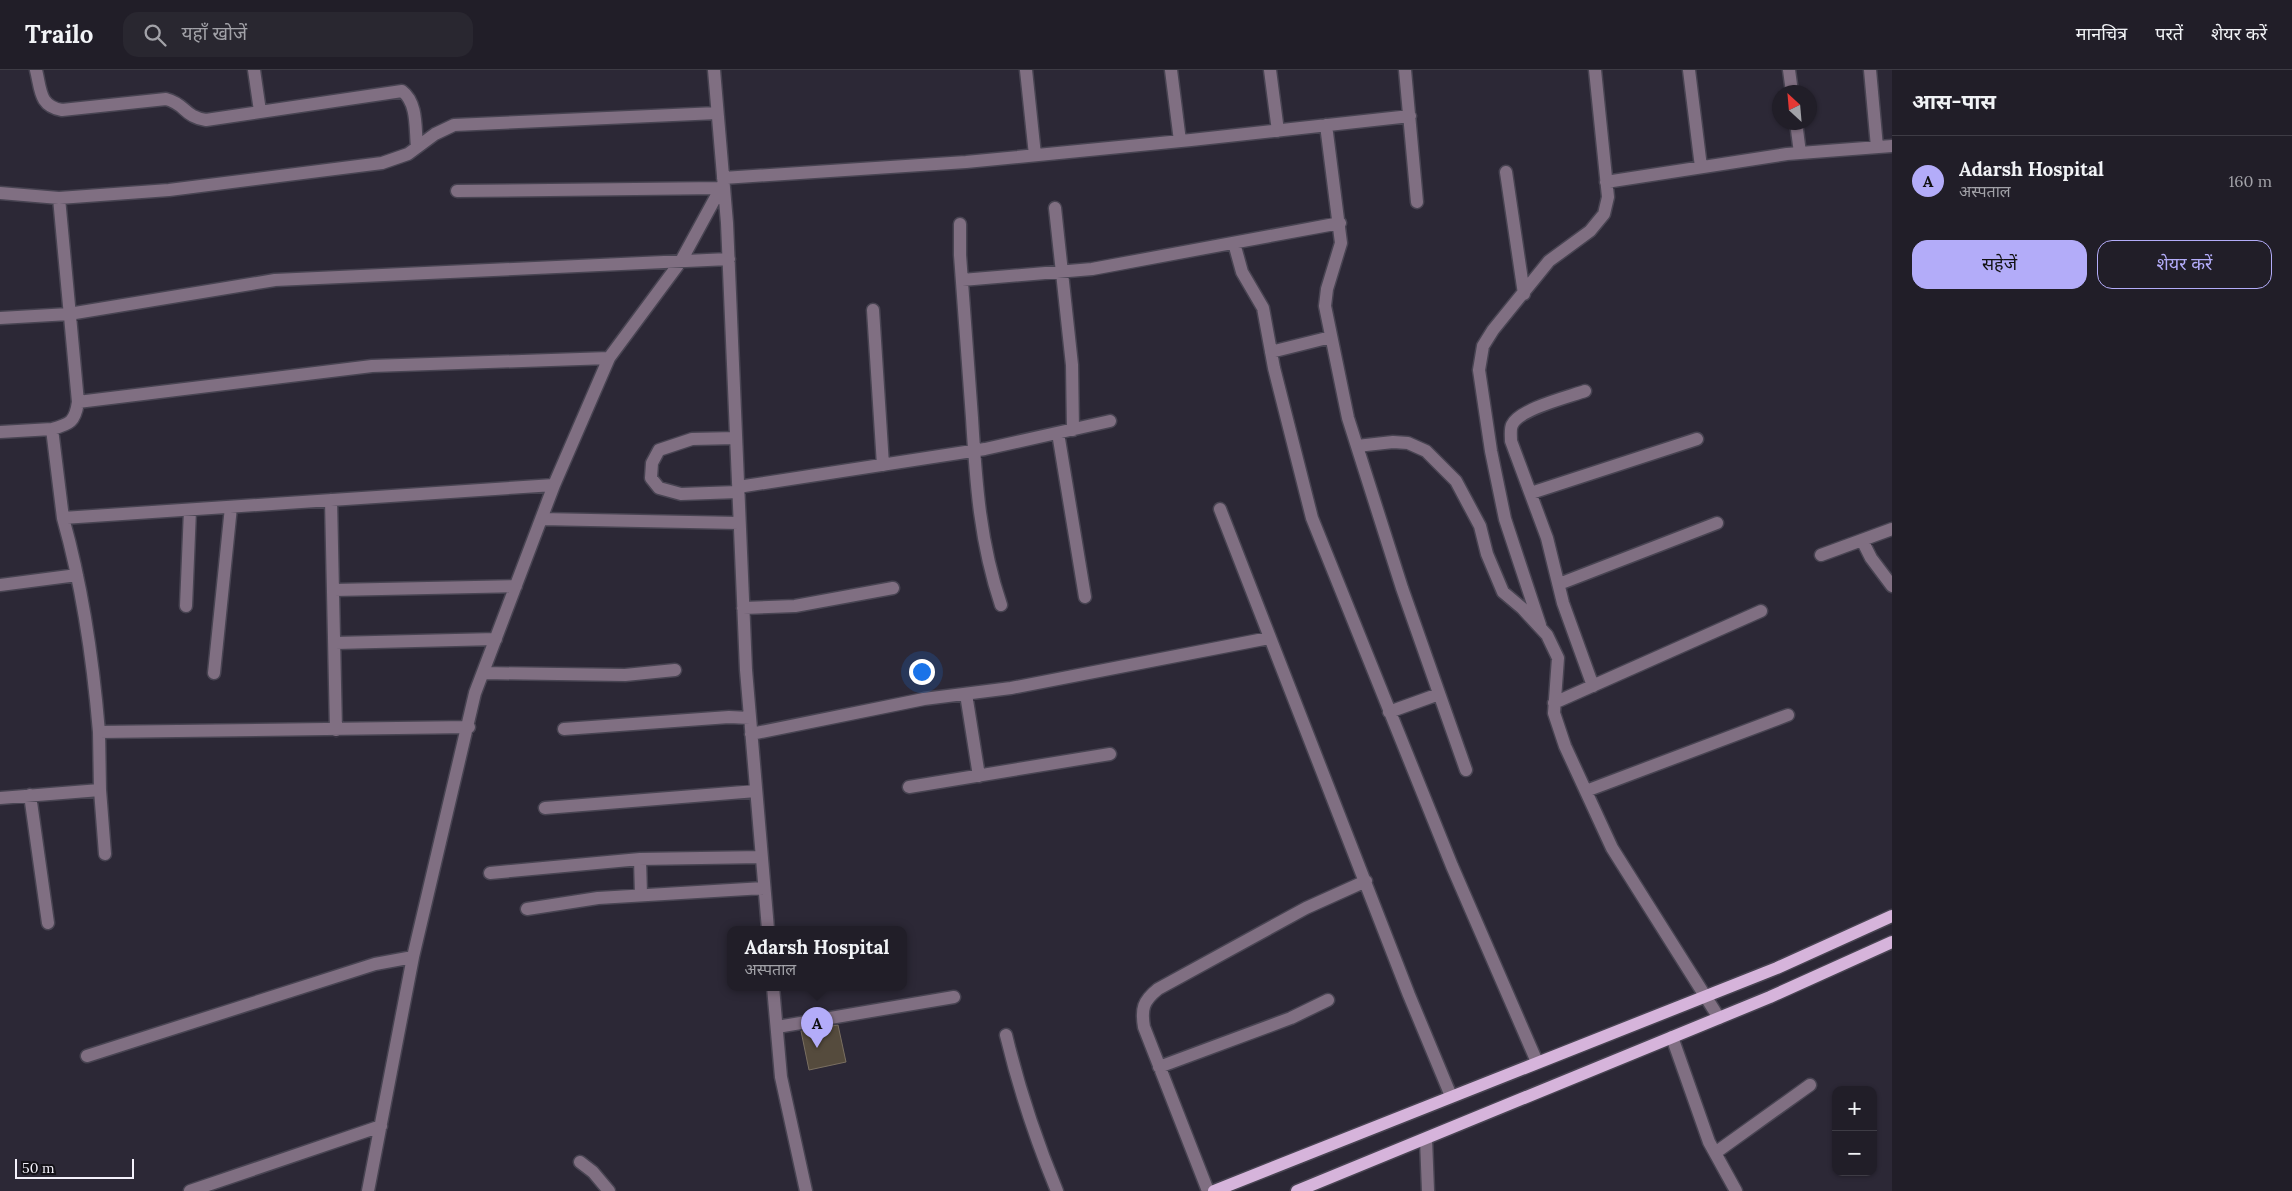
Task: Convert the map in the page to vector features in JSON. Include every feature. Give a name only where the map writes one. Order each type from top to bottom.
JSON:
[{"type":"main road","points":[[1214,1191],[1777,968],[1892,916]]},
{"type":"main road","points":[[1297,1191],[1770,998],[1892,942]]},
{"type":"street","points":[[36,70],[47,105],[57,109],[166,100],[175,101],[194,118],[206,120],[402,91],[409,96],[413,107],[417,147]]},
{"type":"street","points":[[254,70],[260,111]]},
{"type":"street","points":[[714,70],[728,258],[743,608],[751,734],[768,926]]},
{"type":"street","points":[[1026,70],[1035,155]]},
{"type":"street","points":[[1171,70],[1180,141]]},
{"type":"street","points":[[1270,70],[1278,131]]},
{"type":"street","points":[[1406,70],[1417,202]]},
{"type":"street","points":[[1542,630],[1505,519],[1491,451],[1479,370],[1483,346],[1493,330],[1549,262],[1590,231],[1604,214],[1608,197],[1595,70]]},
{"type":"street","points":[[1689,70],[1701,167]]},
{"type":"street","points":[[1789,70],[1791,85]]},
{"type":"street","points":[[1870,70],[1877,147]]},
{"type":"street","points":[[0,193],[59,198],[168,190],[382,163],[408,154],[436,134],[454,125],[718,113]]},
{"type":"street","points":[[457,191],[722,183],[1180,141],[1410,116]]},
{"type":"street","points":[[1326,125],[1340,223],[1341,243],[1327,290],[1325,306],[1348,418],[1402,588],[1466,770]]},
{"type":"street","points":[[1797,130],[1800,153]]},
{"type":"street","points":[[1606,182],[1800,153],[1892,146]]},
{"type":"street","points":[[1506,172],[1524,294]]},
{"type":"street","points":[[368,1191],[413,957],[457,764],[469,727],[475,694],[554,485],[609,358],[681,261],[722,183]]},
{"type":"street","points":[[0,432],[52,429],[68,425],[76,414],[78,402],[59,198]]},
{"type":"street","points":[[1055,208],[1072,365],[1073,430]]},
{"type":"street","points":[[962,280],[1092,268],[1340,223]]},
{"type":"street","points":[[960,224],[974,451],[983,542],[989,570],[1001,605]]},
{"type":"street","points":[[1234,243],[1242,272],[1263,308],[1271,352],[1312,518],[1452,866],[1537,1062]]},
{"type":"street","points":[[0,318],[69,314],[275,280],[728,258]]},
{"type":"street","points":[[873,310],[883,465]]},
{"type":"street","points":[[1271,352],[1332,337]]},
{"type":"street","points":[[78,402],[372,366],[609,358]]},
{"type":"street","points":[[1584,391],[1528,411],[1511,426],[1511,441],[1546,538],[1563,602],[1593,686]]},
{"type":"street","points":[[736,438],[692,439],[659,450],[652,463],[651,478],[659,488],[682,494],[738,489],[974,451],[1110,422]]},
{"type":"street","points":[[52,429],[63,518],[77,576],[93,663],[99,732],[100,790],[105,854]]},
{"type":"street","points":[[1058,433],[1086,597]]},
{"type":"street","points":[[1530,493],[1697,439]]},
{"type":"street","points":[[1357,446],[1393,442],[1408,443],[1426,451],[1456,481],[1480,526],[1487,554],[1503,592],[1522,608],[1542,630],[1552,644],[1558,658],[1554,713],[1566,746],[1612,848],[1719,1018]]},
{"type":"street","points":[[63,518],[554,485]]},
{"type":"street","points":[[331,500],[336,730]]},
{"type":"street","points":[[214,673],[231,507]]},
{"type":"street","points":[[1220,508],[1269,638],[1451,1096]]},
{"type":"street","points":[[186,606],[190,510]]},
{"type":"street","points":[[541,519],[740,523]]},
{"type":"street","points":[[1559,584],[1717,523]]},
{"type":"street","points":[[1821,554],[1892,529]]},
{"type":"street","points":[[1862,540],[1892,586]]},
{"type":"street","points":[[0,585],[77,576]]},
{"type":"street","points":[[334,590],[516,586]]},
{"type":"street","points":[[743,608],[795,606],[893,588]]},
{"type":"street","points":[[1554,703],[1761,612]]},
{"type":"street","points":[[751,734],[924,699],[1020,686],[1269,638]]},
{"type":"street","points":[[335,643],[496,639]]},
{"type":"street","points":[[483,673],[625,675],[676,670]]},
{"type":"street","points":[[966,694],[979,776]]},
{"type":"street","points":[[1389,712],[1439,694]]},
{"type":"street","points":[[1586,791],[1788,715]]},
{"type":"street","points":[[564,729],[729,717],[750,718]]},
{"type":"street","points":[[99,732],[469,727]]},
{"type":"street","points":[[909,787],[1110,754]]},
{"type":"street","points":[[0,798],[100,790]]},
{"type":"street","points":[[545,808],[756,791]]},
{"type":"street","points":[[30,795],[48,923]]},
{"type":"street","points":[[490,872],[640,859],[762,857]]},
{"type":"street","points":[[640,859],[641,895]]},
{"type":"street","points":[[1208,1191],[1144,1027],[1142,1014],[1146,999],[1158,989],[1306,908],[1366,880]]},
{"type":"street","points":[[526,909],[641,895],[764,888]]},
{"type":"street","points":[[87,1056],[375,964],[413,957]]},
{"type":"street","points":[[773,991],[781,1076],[806,1191]]},
{"type":"street","points":[[777,1028],[954,997]]},
{"type":"street","points":[[1160,1067],[1291,1018],[1328,1000]]},
{"type":"street","points":[[1006,1035],[1019,1091],[1057,1191]]},
{"type":"street","points":[[1672,1037],[1715,1153],[1736,1191]]},
{"type":"street","points":[[1715,1153],[1810,1085]]},
{"type":"street","points":[[190,1191],[381,1126]]},
{"type":"street","points":[[1426,1139],[1428,1191]]},
{"type":"street","points":[[580,1162],[593,1172],[609,1191]]},
{"type":"building","points":[[838,1025],[846,1062],[809,1070],[801,1031]]},
{"type":"place","name":"Adarsh Hospital","points":[[817,1048]]}]
